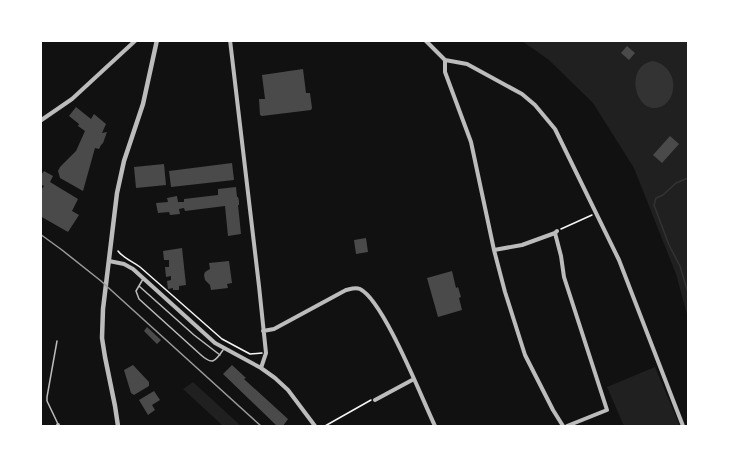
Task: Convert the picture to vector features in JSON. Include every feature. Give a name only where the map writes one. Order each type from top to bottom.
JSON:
[{"type":"street","points":[[40,121],[72,99],[136,40]]},
{"type":"street","points":[[118,426],[102,338],[103,309],[117,193],[124,161],[143,104],[157,40]]},
{"type":"street","points":[[230,40],[266,353],[261,368]]},
{"type":"street","points":[[425,40],[445,60],[467,63],[522,93],[555,129],[619,260],[683,426]]},
{"type":"street","points":[[445,60],[445,72],[471,142],[494,250],[525,355],[553,410],[565,426],[607,410],[564,277],[556,232],[522,245],[494,250]]},
{"type":"street","points":[[109,261],[126,265],[144,278],[208,337],[275,378],[315,426]]},
{"type":"street","points":[[263,331],[274,329],[346,290],[354,288],[361,290],[385,318],[435,426]]},
{"type":"street","points":[[375,400],[414,379]]},
{"type":"lane","points":[[144,278],[136,291],[139,299],[206,360],[214,361],[224,348]]},
{"type":"lane","points":[[139,285],[194,335],[220,355]]},
{"type":"lane","points":[[57,341],[47,401],[58,426]]},
{"type":"path","points":[[556,232],[595,213]]},
{"type":"path","points":[[118,252],[140,267],[222,339],[250,354],[266,353]]},
{"type":"path","points":[[325,426],[371,400],[375,400]]},
{"type":"shaded area","points":[[522,41],[688,41],[688,318],[676,274],[634,168],[593,103],[549,60]]},
{"type":"shaded area","points":[[653,61],[663,65],[670,73],[673,88],[666,104],[652,108],[639,98],[636,80],[638,72],[644,65]]},
{"type":"shaded area","points":[[655,367],[680,426],[624,426],[607,387]]},
{"type":"shaded area","points":[[193,382],[241,426],[223,426],[183,389]]},
{"type":"building","points":[[627,46],[635,53],[629,60],[621,53]]},
{"type":"building","points":[[303,69],[306,93],[310,93],[311,110],[260,115],[259,99],[265,99],[262,75]]},
{"type":"building","points":[[76,107],[91,119],[94,114],[106,124],[102,133],[107,132],[99,149],[95,148],[83,191],[60,178],[58,171],[76,151],[85,131],[69,116]]},
{"type":"building","points":[[670,136],[679,144],[662,163],[653,155]]},
{"type":"building","points":[[232,163],[234,180],[171,187],[169,171]]},
{"type":"building","points":[[164,164],[166,185],[136,188],[134,167]]},
{"type":"building","points":[[44,171],[53,176],[50,182],[78,199],[72,211],[79,215],[68,232],[40,216],[40,191],[44,186],[40,184],[40,176]]},
{"type":"building","points":[[236,187],[241,234],[228,236],[225,206],[185,211],[184,208],[179,209],[180,214],[158,213],[156,203],[168,202],[167,198],[177,196],[178,202],[184,202],[184,199],[218,195],[218,189]]},
{"type":"building","points":[[366,238],[368,252],[356,254],[354,240]]},
{"type":"building","points":[[182,248],[186,285],[179,286],[179,290],[168,289],[167,281],[171,280],[171,276],[166,277],[165,267],[169,267],[169,260],[164,260],[163,251]]},
{"type":"building","points":[[229,261],[232,283],[227,284],[228,288],[211,290],[204,275],[210,269],[209,263]]},
{"type":"building","points":[[452,271],[461,297],[459,298],[462,310],[438,317],[427,278]]},
{"type":"building","points":[[147,327],[161,340],[157,344],[144,331]]},
{"type":"building","points":[[133,365],[149,382],[149,386],[134,395],[131,393],[124,370]]},
{"type":"building","points":[[232,365],[288,419],[283,426],[277,426],[223,374]]},
{"type":"building","points":[[154,391],[160,400],[152,405],[155,410],[148,415],[139,400]]},
{"type":"waterway","points":[[688,178],[676,183],[656,198],[654,205],[669,245],[680,266],[688,293]]},
{"type":"railway","points":[[40,234],[101,281],[261,426]]}]
